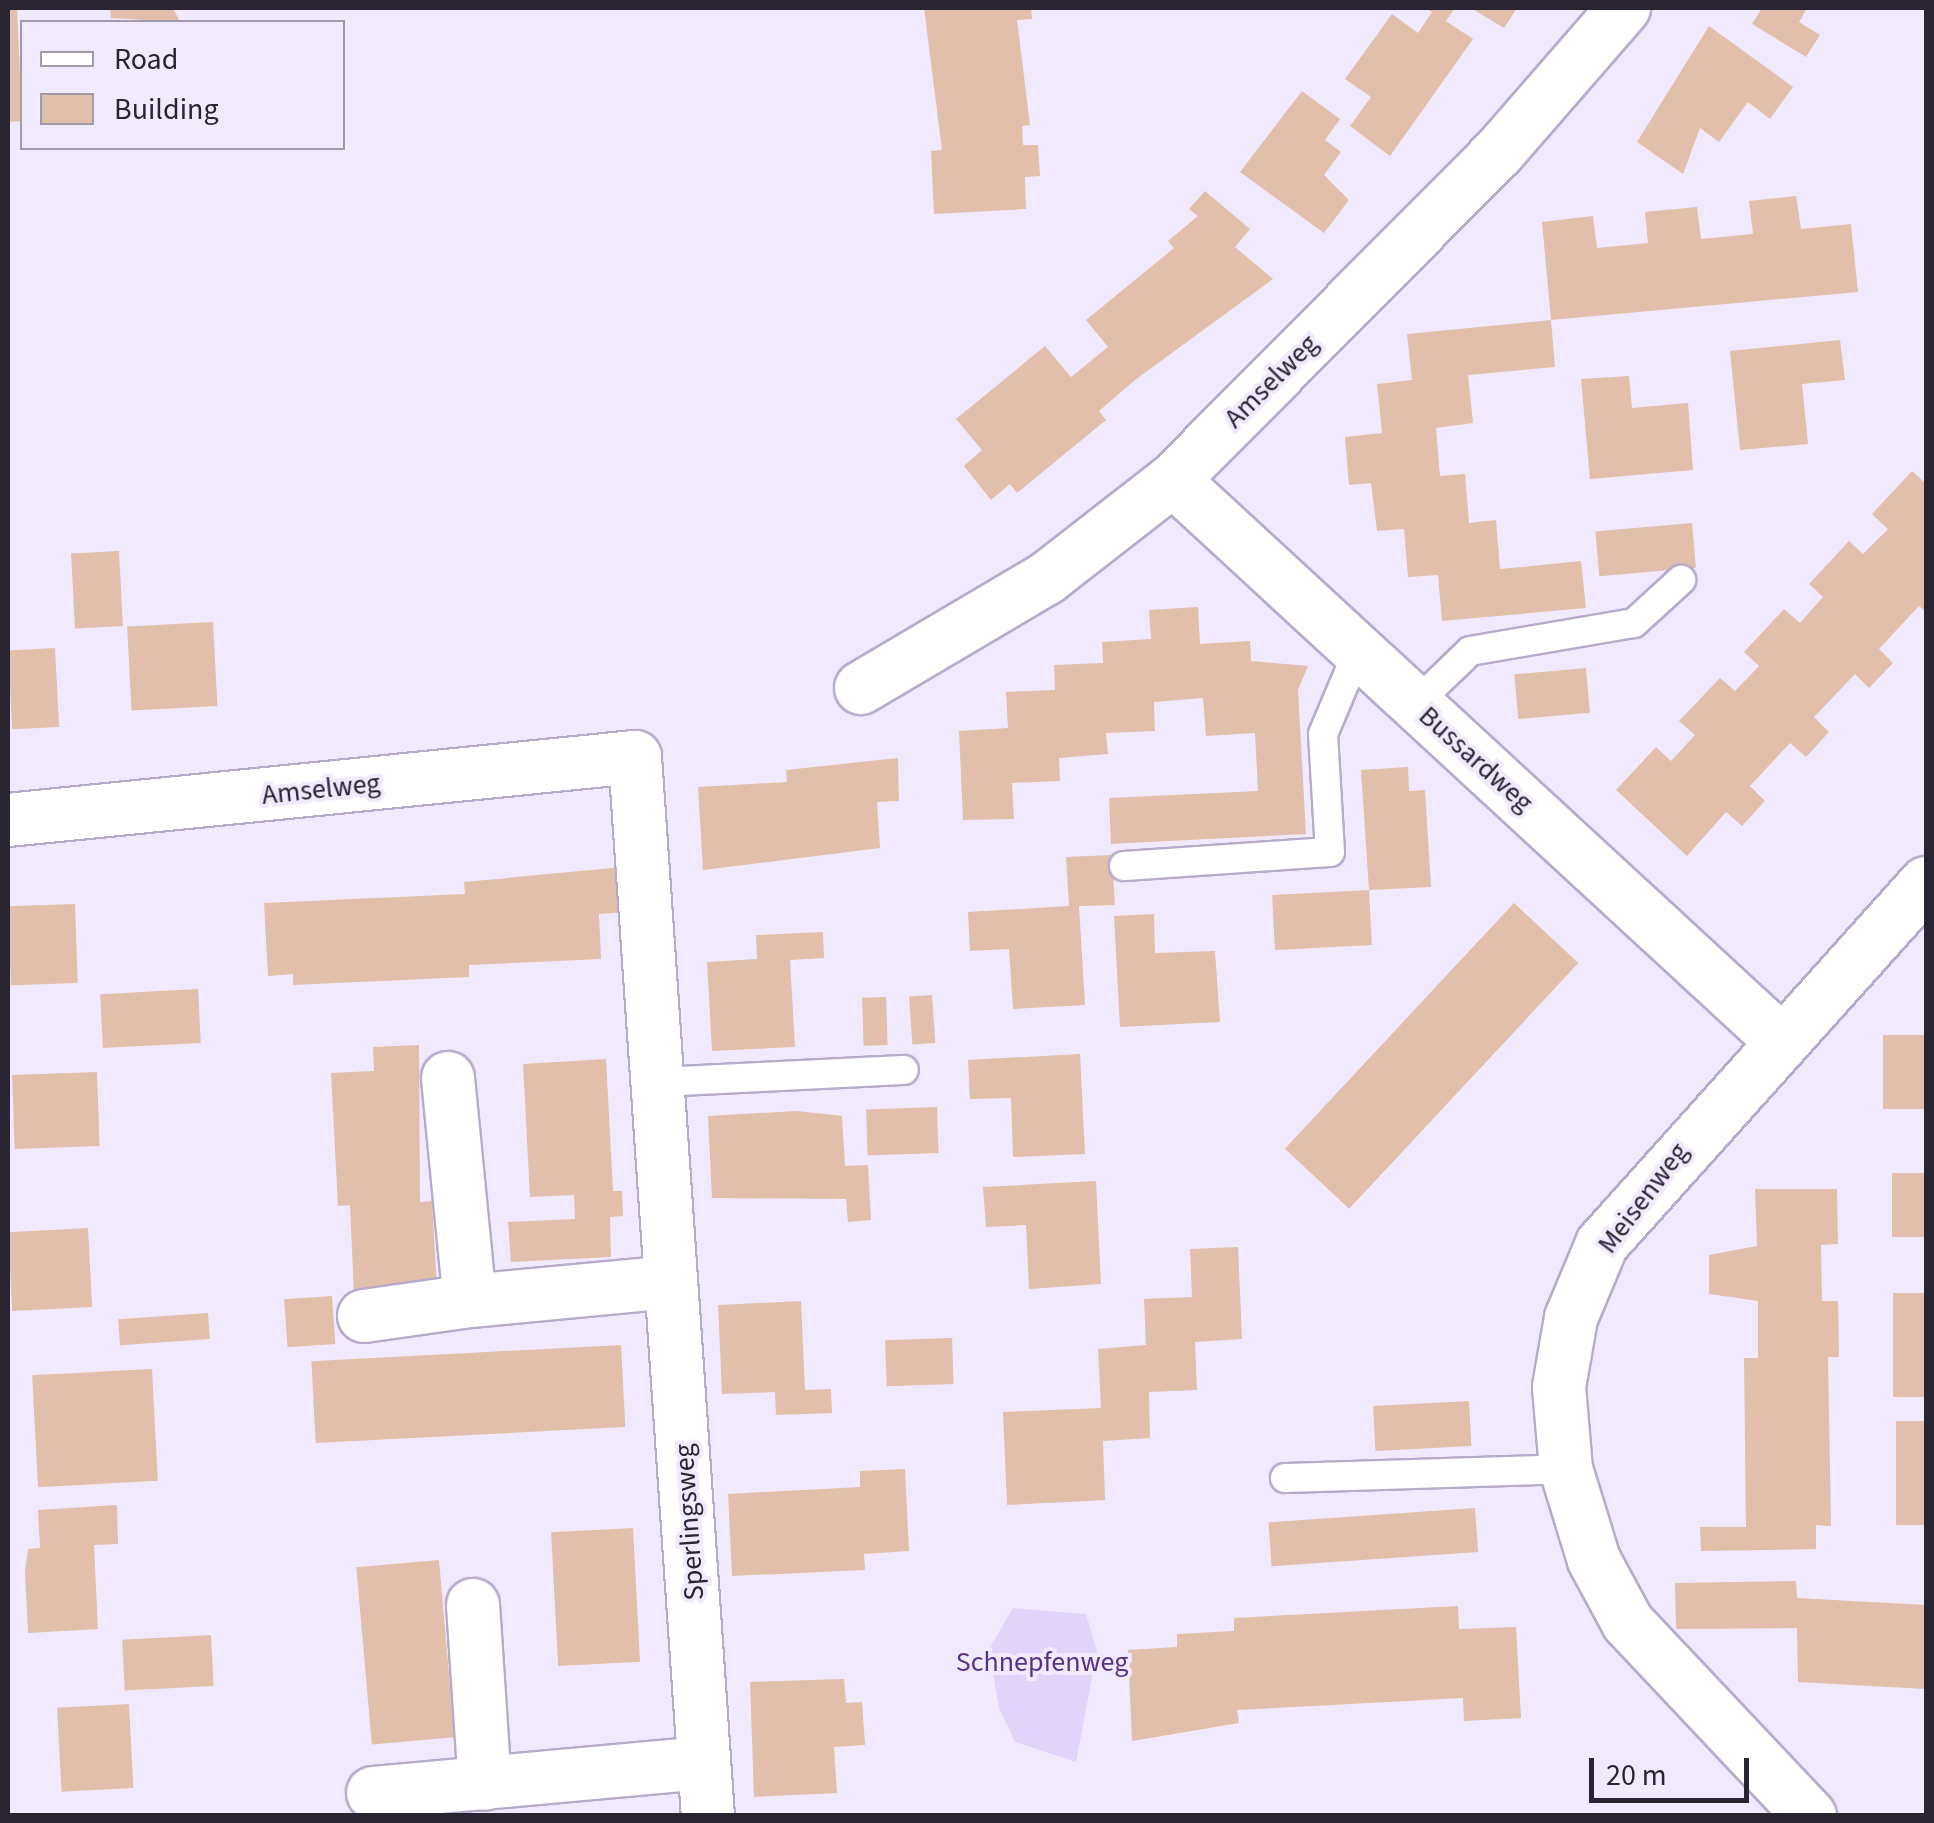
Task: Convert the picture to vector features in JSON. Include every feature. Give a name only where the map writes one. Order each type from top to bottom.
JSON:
[{"type":"street","name":"Amselweg","points":[[861,688],[1047,578],[1173,480],[1498,152],[1624,8]]},
{"type":"street","name":"Bussardweg","points":[[1173,480],[1779,1040]]},
{"type":"street","name":"Amselweg","points":[[8,820],[635,757]]},
{"type":"street","name":"Sperlingsweg","points":[[635,757],[708,1816]]},
{"type":"street","name":"Meisenweg","points":[[1810,1816],[1628,1623],[1594,1560],[1566,1469],[1559,1387],[1572,1318],[1602,1244],[1779,1040],[1926,882]]},
{"type":"street","points":[[448,1078],[470,1301]]},
{"type":"street","points":[[364,1316],[470,1301],[670,1282]]},
{"type":"street","points":[[473,1604],[485,1784]]},
{"type":"street","points":[[373,1794],[704,1764]]},
{"type":"lane","points":[[1415,704],[1470,651],[1634,622],[1681,580]]},
{"type":"lane","points":[[1124,866],[1330,852],[1322,734],[1358,651]]},
{"type":"lane","points":[[658,1082],[904,1070]]},
{"type":"lane","points":[[1285,1478],[1566,1469]]},
{"type":"green space","name":"Schnepfenweg","points":[[1013,1608],[1086,1614],[1097,1651],[1076,1762],[1015,1742],[999,1708],[989,1649]]},
{"type":"building","points":[[8,8],[17,8],[20,121],[8,122]]},
{"type":"building","points":[[110,8],[173,8],[179,20],[146,20],[111,18]]},
{"type":"building","points":[[924,8],[1031,8],[1032,19],[1017,20],[1030,125],[1022,126],[1023,145],[1038,145],[1040,176],[1025,177],[1026,209],[934,214],[931,151],[942,150]]},
{"type":"building","points":[[1425,8],[1455,8],[1446,21],[1473,39],[1390,156],[1350,126],[1371,97],[1345,79],[1392,14],[1418,33],[1432,12]]},
{"type":"building","points":[[1471,8],[1517,8],[1504,28]]},
{"type":"building","points":[[1762,8],[1807,8],[1799,22],[1820,35],[1806,57],[1752,24]]},
{"type":"building","points":[[1709,26],[1793,87],[1770,119],[1748,102],[1719,142],[1700,128],[1683,174],[1637,142]]},
{"type":"building","points":[[1302,91],[1340,119],[1325,140],[1341,152],[1324,175],[1349,200],[1324,233],[1240,172]]},
{"type":"building","points":[[1205,191],[1250,229],[1235,247],[1273,279],[1135,380],[1099,411],[1106,420],[1017,493],[1010,484],[991,500],[964,466],[982,450],[956,419],[1045,346],[1071,377],[1108,347],[1086,320],[1174,248],[1168,241],[1198,216],[1189,209]]},
{"type":"building","points":[[1796,196],[1801,229],[1851,224],[1858,292],[1551,320],[1542,222],[1593,216],[1597,248],[1648,243],[1645,212],[1697,207],[1701,239],[1753,234],[1749,201]]},
{"type":"building","points":[[1551,320],[1555,367],[1468,375],[1473,423],[1436,428],[1440,476],[1465,474],[1469,523],[1496,520],[1500,569],[1581,561],[1586,608],[1442,621],[1438,575],[1408,577],[1404,529],[1377,531],[1371,483],[1349,485],[1345,437],[1382,433],[1377,384],[1412,380],[1407,334]]},
{"type":"building","points":[[1840,340],[1845,380],[1802,384],[1808,444],[1740,450],[1730,351]]},
{"type":"building","points":[[1629,376],[1632,408],[1688,403],[1693,470],[1590,479],[1581,379]]},
{"type":"building","points":[[1912,471],[1926,484],[1926,612],[1919,606],[1879,649],[1893,663],[1869,688],[1855,674],[1814,717],[1829,732],[1806,757],[1790,743],[1750,786],[1765,801],[1742,826],[1726,812],[1687,856],[1616,790],[1656,747],[1671,761],[1695,735],[1679,721],[1720,678],[1735,691],[1759,666],[1744,652],[1784,609],[1800,623],[1823,597],[1809,584],[1849,541],[1863,554],[1888,529],[1872,514]]},
{"type":"building","points":[[1692,523],[1696,568],[1599,576],[1595,531]]},
{"type":"building","points":[[119,551],[123,626],[75,628],[71,554]]},
{"type":"building","points":[[1198,607],[1200,644],[1250,641],[1251,661],[1308,666],[1298,690],[1306,834],[1111,844],[1109,798],[1258,791],[1255,733],[1206,736],[1203,698],[1154,702],[1155,731],[1106,733],[1108,754],[1059,758],[1060,781],[1012,783],[1014,819],[963,820],[959,731],[1008,728],[1006,692],[1055,690],[1054,665],[1103,663],[1102,642],[1151,639],[1149,610]]},
{"type":"building","points":[[213,622],[217,706],[132,710],[127,627]]},
{"type":"building","points":[[55,648],[59,727],[12,729],[8,650]]},
{"type":"building","points":[[1586,668],[1590,713],[1518,719],[1514,674]]},
{"type":"building","points":[[898,758],[899,801],[877,802],[880,848],[703,870],[698,787],[787,782],[786,770]]},
{"type":"building","points":[[1408,767],[1409,791],[1425,790],[1431,887],[1369,890],[1361,770]]},
{"type":"building","points":[[1112,855],[1115,905],[1079,906],[1085,1005],[1013,1009],[1009,949],[970,951],[968,912],[1069,906],[1066,857]]},
{"type":"building","points":[[623,867],[624,912],[599,914],[601,959],[469,965],[469,977],[293,985],[293,974],[268,976],[264,903],[465,894],[464,882]]},
{"type":"building","points":[[1369,890],[1372,945],[1275,950],[1272,895]]},
{"type":"building","points":[[1514,903],[1578,963],[1349,1209],[1285,1149]]},
{"type":"building","points":[[75,904],[78,983],[11,985],[8,906]]},
{"type":"building","points":[[1154,914],[1155,953],[1215,951],[1220,1022],[1120,1027],[1114,916]]},
{"type":"building","points":[[823,932],[824,958],[790,960],[795,1047],[712,1051],[707,962],[757,959],[756,935]]},
{"type":"building","points":[[198,989],[201,1043],[103,1048],[100,994]]},
{"type":"building","points":[[932,995],[935,1043],[912,1044],[909,997]]},
{"type":"building","points":[[886,997],[888,1045],[864,1046],[862,998]]},
{"type":"building","points":[[1883,1035],[1926,1035],[1926,1109],[1883,1109]]},
{"type":"building","points":[[419,1045],[420,1202],[432,1201],[437,1290],[354,1294],[350,1205],[338,1206],[331,1073],[374,1071],[373,1047]]},
{"type":"building","points":[[1080,1054],[1085,1154],[1013,1157],[1011,1098],[970,1099],[968,1060]]},
{"type":"building","points":[[606,1059],[613,1191],[622,1191],[623,1216],[610,1217],[611,1257],[511,1262],[508,1222],[575,1219],[574,1195],[530,1197],[523,1064]]},
{"type":"building","points":[[97,1072],[100,1146],[15,1149],[12,1075]]},
{"type":"building","points":[[937,1107],[939,1153],[868,1155],[866,1109]]},
{"type":"building","points":[[797,1111],[842,1116],[845,1166],[868,1165],[871,1220],[848,1222],[846,1199],[712,1198],[708,1116]]},
{"type":"building","points":[[1892,1173],[1926,1173],[1926,1237],[1892,1237]]},
{"type":"building","points":[[1096,1181],[1101,1284],[1029,1289],[1026,1225],[986,1227],[983,1187]]},
{"type":"building","points":[[1755,1189],[1837,1189],[1838,1244],[1821,1245],[1822,1301],[1838,1301],[1839,1357],[1828,1357],[1831,1526],[1816,1525],[1816,1549],[1701,1551],[1700,1527],[1746,1527],[1744,1358],[1758,1358],[1758,1301],[1709,1294],[1709,1255],[1757,1246]]},
{"type":"building","points":[[88,1228],[92,1307],[12,1311],[8,1232]]},
{"type":"building","points":[[1238,1247],[1242,1339],[1195,1342],[1197,1390],[1149,1392],[1150,1438],[1103,1441],[1105,1500],[1007,1505],[1003,1412],[1101,1408],[1098,1349],[1146,1345],[1144,1299],[1192,1297],[1190,1249]]},
{"type":"building","points":[[1893,1293],[1926,1293],[1926,1397],[1893,1397]]},
{"type":"building","points":[[332,1296],[335,1344],[287,1347],[284,1299]]},
{"type":"building","points":[[801,1301],[805,1390],[831,1389],[832,1413],[776,1415],[775,1392],[722,1394],[718,1305]]},
{"type":"building","points":[[208,1313],[210,1339],[120,1345],[118,1319]]},
{"type":"building","points":[[952,1338],[954,1384],[887,1386],[885,1340]]},
{"type":"building","points":[[621,1345],[625,1427],[316,1443],[311,1361]]},
{"type":"building","points":[[152,1369],[158,1481],[38,1487],[32,1375]]},
{"type":"building","points":[[1469,1401],[1471,1446],[1375,1451],[1373,1406]]},
{"type":"building","points":[[1896,1421],[1926,1421],[1926,1525],[1896,1525]]},
{"type":"building","points":[[905,1469],[909,1551],[864,1554],[865,1570],[732,1576],[728,1494],[860,1487],[860,1471]]},
{"type":"building","points":[[117,1505],[118,1544],[94,1545],[98,1629],[28,1633],[25,1572],[28,1549],[40,1548],[38,1510]]},
{"type":"building","points":[[1475,1508],[1478,1552],[1272,1566],[1269,1522]]},
{"type":"building","points":[[633,1528],[640,1662],[558,1666],[551,1532]]},
{"type":"building","points":[[439,1560],[455,1737],[372,1745],[356,1567]]},
{"type":"building","points":[[1796,1581],[1797,1598],[1926,1605],[1926,1689],[1798,1682],[1797,1628],[1676,1629],[1675,1583]]},
{"type":"building","points":[[1458,1606],[1459,1629],[1516,1627],[1521,1718],[1464,1721],[1463,1698],[1237,1710],[1239,1723],[1132,1741],[1128,1650],[1177,1647],[1177,1634],[1234,1631],[1234,1618]]},
{"type":"building","points":[[211,1635],[214,1686],[125,1691],[122,1640]]},
{"type":"building","points":[[844,1679],[846,1703],[862,1702],[865,1745],[834,1747],[837,1793],[754,1797],[750,1682]]},
{"type":"building","points":[[129,1704],[133,1788],[61,1792],[57,1708]]}]
